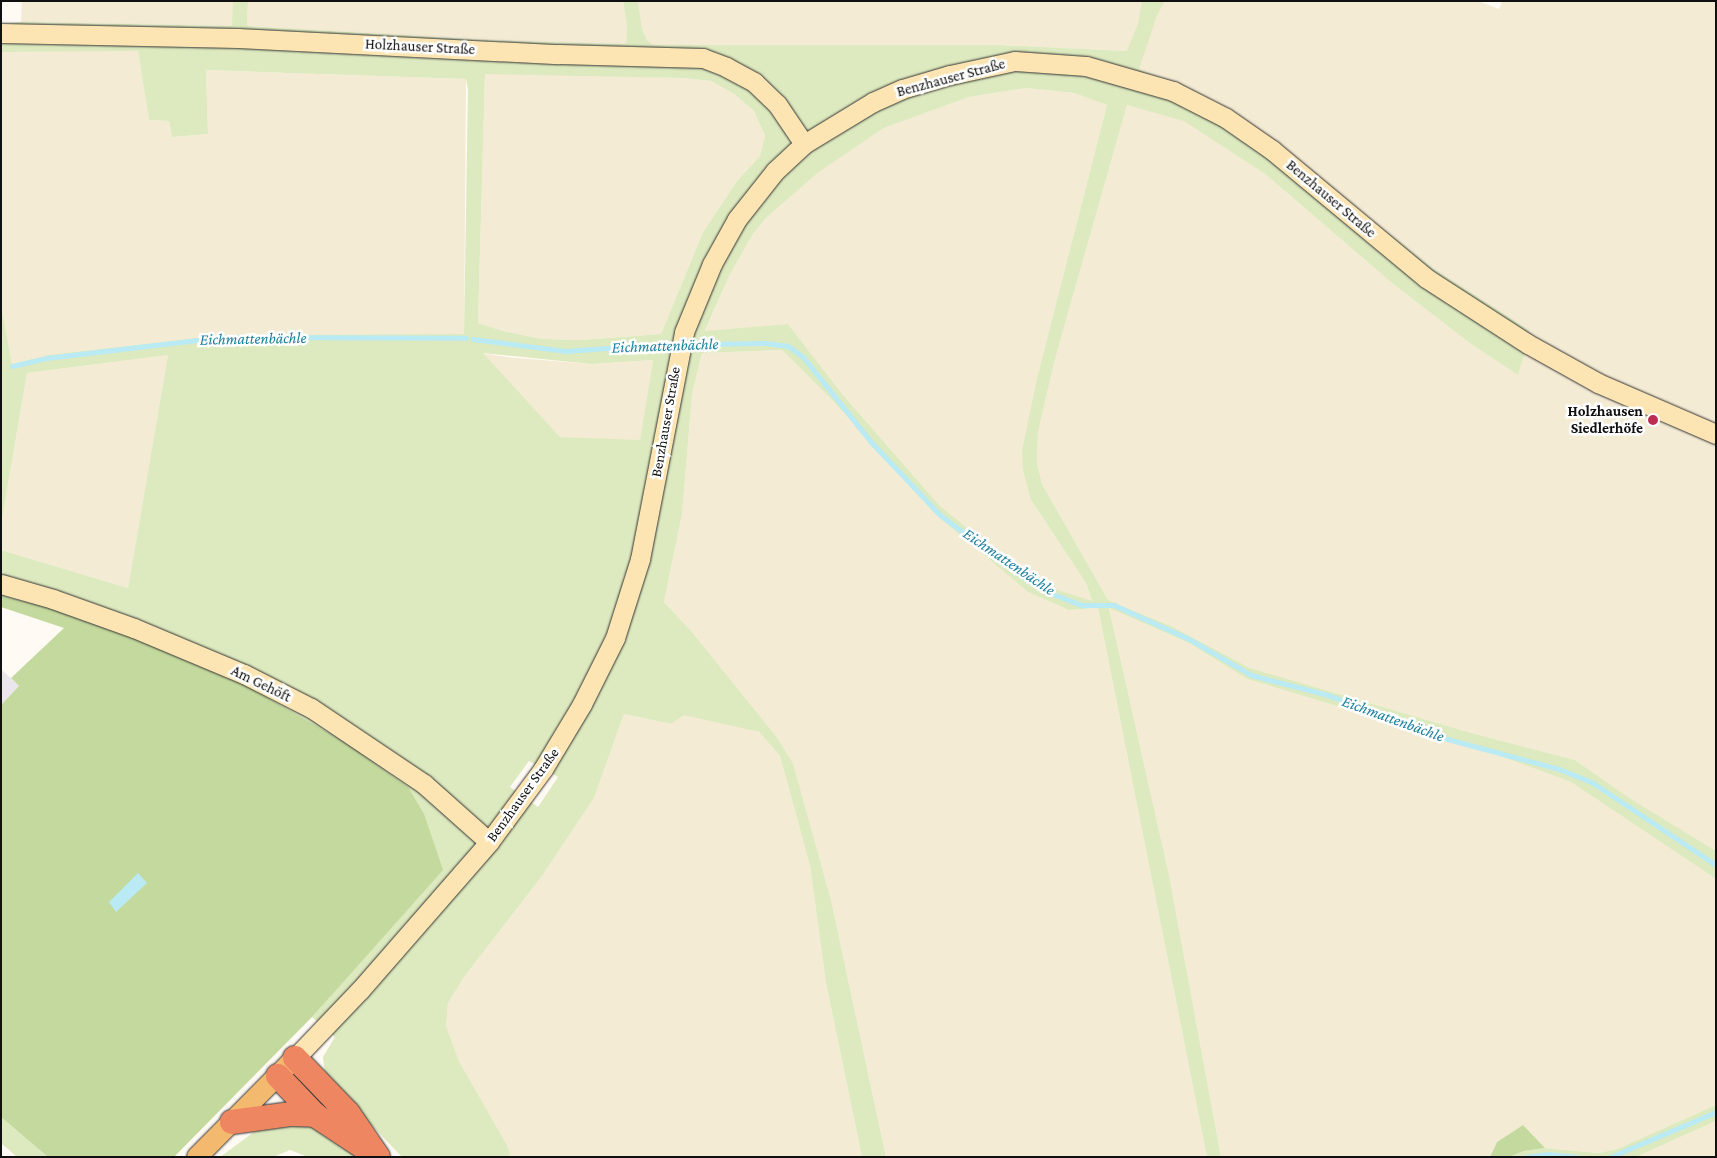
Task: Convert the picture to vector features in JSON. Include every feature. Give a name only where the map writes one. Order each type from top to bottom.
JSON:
[{"type":"highway","points":[[295,1058],[348,1113],[378,1156]]},
{"type":"highway","points":[[278,1076],[315,1115],[378,1156]]},
{"type":"highway","points":[[232,1122],[290,1114],[315,1115]]},
{"type":"main road","name":"Holzhauser Straße","points":[[1,33],[238,38],[549,54],[703,58],[726,67],[754,82],[777,104],[804,144]]},
{"type":"main road","name":"Benzhauser Straße","points":[[295,1058],[360,990],[489,842],[543,770],[582,704],[615,638],[640,559],[677,360],[684,332],[712,264],[737,219],[775,171],[804,144],[873,102],[902,89],[950,75],[1015,61],[1086,66],[1173,92],[1226,118],[1257,139],[1426,278],[1520,339],[1598,383],[1716,434]]},
{"type":"main road","name":"Am Gehöft","points":[[1,584],[53,599],[134,628],[244,674],[311,708],[424,784],[489,842]]},
{"type":"main road","points":[[197,1157],[295,1058]]},
{"type":"shaded area","points":[[22,1],[233,1],[233,26],[21,22]]},
{"type":"shaded area","points":[[248,1],[623,1],[627,29],[626,44],[485,40],[247,26]]},
{"type":"shaded area","points":[[638,1],[1142,1],[1142,3],[1138,23],[1128,51],[999,45],[653,45],[647,40],[642,29]]},
{"type":"shaded area","points":[[1165,1],[1478,1],[1499,9],[1502,1],[1716,1],[1716,851],[1628,797],[1575,760],[1468,732],[1250,668],[1173,627],[1108,600],[1042,484],[1037,462],[1038,431],[1054,363],[1127,105],[1184,120],[1265,174],[1392,283],[1471,344],[1518,375],[1528,344],[1529,330],[1432,268],[1220,104],[1138,69],[1157,16]]},
{"type":"shaded area","points":[[138,50],[149,120],[169,121],[172,137],[208,134],[206,70],[466,79],[464,334],[222,335],[48,355],[12,364],[1,304],[1,52]]},
{"type":"shaded area","points":[[485,73],[683,78],[711,81],[734,94],[754,111],[765,136],[760,156],[737,181],[703,232],[661,334],[581,340],[542,339],[503,331],[478,323]]},
{"type":"shaded area","points":[[1026,88],[1074,93],[1107,105],[1038,374],[1031,500],[1086,583],[1092,602],[1045,586],[1029,577],[940,506],[843,395],[788,324],[705,332],[729,276],[753,234],[767,217],[819,172],[884,128],[969,97]]},
{"type":"shaded area","points":[[782,350],[835,403],[935,514],[1028,592],[1069,610],[1098,608],[1207,1157],[886,1157],[831,900],[793,763],[776,736],[692,632],[664,602],[682,514],[692,394],[702,353]]},
{"type":"shaded area","points":[[482,353],[506,357],[591,364],[653,360],[640,441],[560,437]]},
{"type":"shaded area","points":[[168,355],[128,588],[1,550],[1,525],[27,373]]},
{"type":"shaded area","points":[[1109,608],[1189,643],[1247,679],[1481,749],[1571,782],[1716,879],[1716,1105],[1617,1149],[1599,1153],[1545,1148],[1523,1125],[1497,1142],[1490,1157],[1221,1157],[1169,875]]},
{"type":"shaded area","points":[[1,669],[19,686],[1,705]]},
{"type":"shaded area","points":[[624,714],[671,724],[684,714],[759,732],[780,756],[810,866],[826,983],[862,1157],[511,1157],[507,1145],[459,1061],[446,1026],[448,1003],[464,977],[542,876],[594,798]]},
{"type":"shaded area","points":[[1716,1121],[1716,1157],[1636,1157]]},
{"type":"green space","points":[[233,1],[248,1],[247,26],[485,40],[626,44],[627,28],[623,1],[638,1],[642,29],[647,40],[653,45],[999,45],[1127,51],[1138,23],[1142,1],[1165,1],[1157,16],[1139,69],[1220,104],[1266,136],[1432,268],[1529,330],[1528,344],[1518,375],[1471,344],[1392,283],[1265,174],[1184,121],[1127,105],[1054,363],[1038,432],[1037,462],[1042,484],[1108,600],[1173,627],[1250,668],[1468,732],[1575,760],[1628,797],[1716,851],[1716,879],[1571,782],[1481,749],[1247,679],[1189,643],[1109,608],[1169,875],[1221,1157],[1207,1157],[1098,608],[1069,610],[1028,592],[935,514],[835,403],[782,350],[702,353],[692,394],[682,514],[664,602],[692,632],[776,736],[793,763],[831,900],[886,1157],[862,1157],[826,983],[810,866],[780,756],[759,732],[684,715],[671,724],[624,714],[594,798],[542,876],[464,977],[448,1003],[446,1026],[459,1061],[507,1145],[511,1157],[402,1157],[325,1074],[323,1057],[335,1037],[312,1017],[345,979],[408,787],[343,741],[242,683],[53,608],[1,596],[1,550],[128,588],[168,355],[27,373],[1,525],[1,304],[12,364],[48,355],[222,335],[464,334],[468,89],[466,79],[206,70],[208,134],[172,137],[169,121],[149,120],[138,51],[1,52],[1,24],[21,22],[232,26]],"holes":[[[485,74],[683,78],[711,81],[734,94],[754,111],[765,136],[760,156],[737,181],[703,232],[661,334],[581,340],[542,339],[503,331],[478,323]],[[1026,88],[1074,93],[1107,105],[1038,374],[1022,451],[1023,470],[1031,500],[1086,583],[1092,601],[1045,586],[1029,577],[940,506],[843,395],[788,324],[705,331],[729,276],[753,234],[767,217],[819,172],[884,128],[969,97]],[[483,353],[591,364],[653,360],[640,440],[560,437]],[[529,761],[558,777],[538,807],[510,787]]]},
{"type":"green space","points":[[1,596],[53,608],[132,636],[242,683],[343,741],[408,787],[424,814],[443,870],[312,1017],[174,1157],[48,1157],[1,1117],[1,705],[19,686],[11,678],[64,628],[1,607]]},
{"type":"green space","points":[[1716,1105],[1716,1121],[1636,1157],[1509,1157],[1524,1151],[1545,1148],[1599,1153],[1617,1149]]},
{"type":"green space","points":[[1,1117],[48,1157],[17,1157],[1,1143]]},
{"type":"green space","points":[[311,1124],[329,1134],[356,1157],[308,1157],[290,1150],[273,1157],[220,1157],[258,1129]]},
{"type":"green space","points":[[1523,1125],[1545,1148],[1524,1151],[1509,1157],[1490,1157],[1497,1142]]},
{"type":"water","points":[[138,873],[147,883],[116,912],[109,902]]},
{"type":"waterway","name":"Eichmattenbächle","points":[[12,366],[46,358],[223,337],[466,338]]},
{"type":"waterway","name":"Eichmattenbächle","points":[[473,339],[566,351],[647,345],[766,343],[788,346],[803,357],[871,442],[940,515],[1027,580],[1045,591],[1082,605],[1114,605],[1189,639],[1251,675],[1328,695],[1429,734],[1559,769],[1593,783],[1716,865]]},
{"type":"waterway","points":[[1610,1157],[1716,1112]]},
{"type":"waterway","points":[[1526,1157],[1548,1154],[1577,1157]]},
{"type":"place","name":"Holzhausen Siedlerhöfe","points":[[1653,420]]}]
